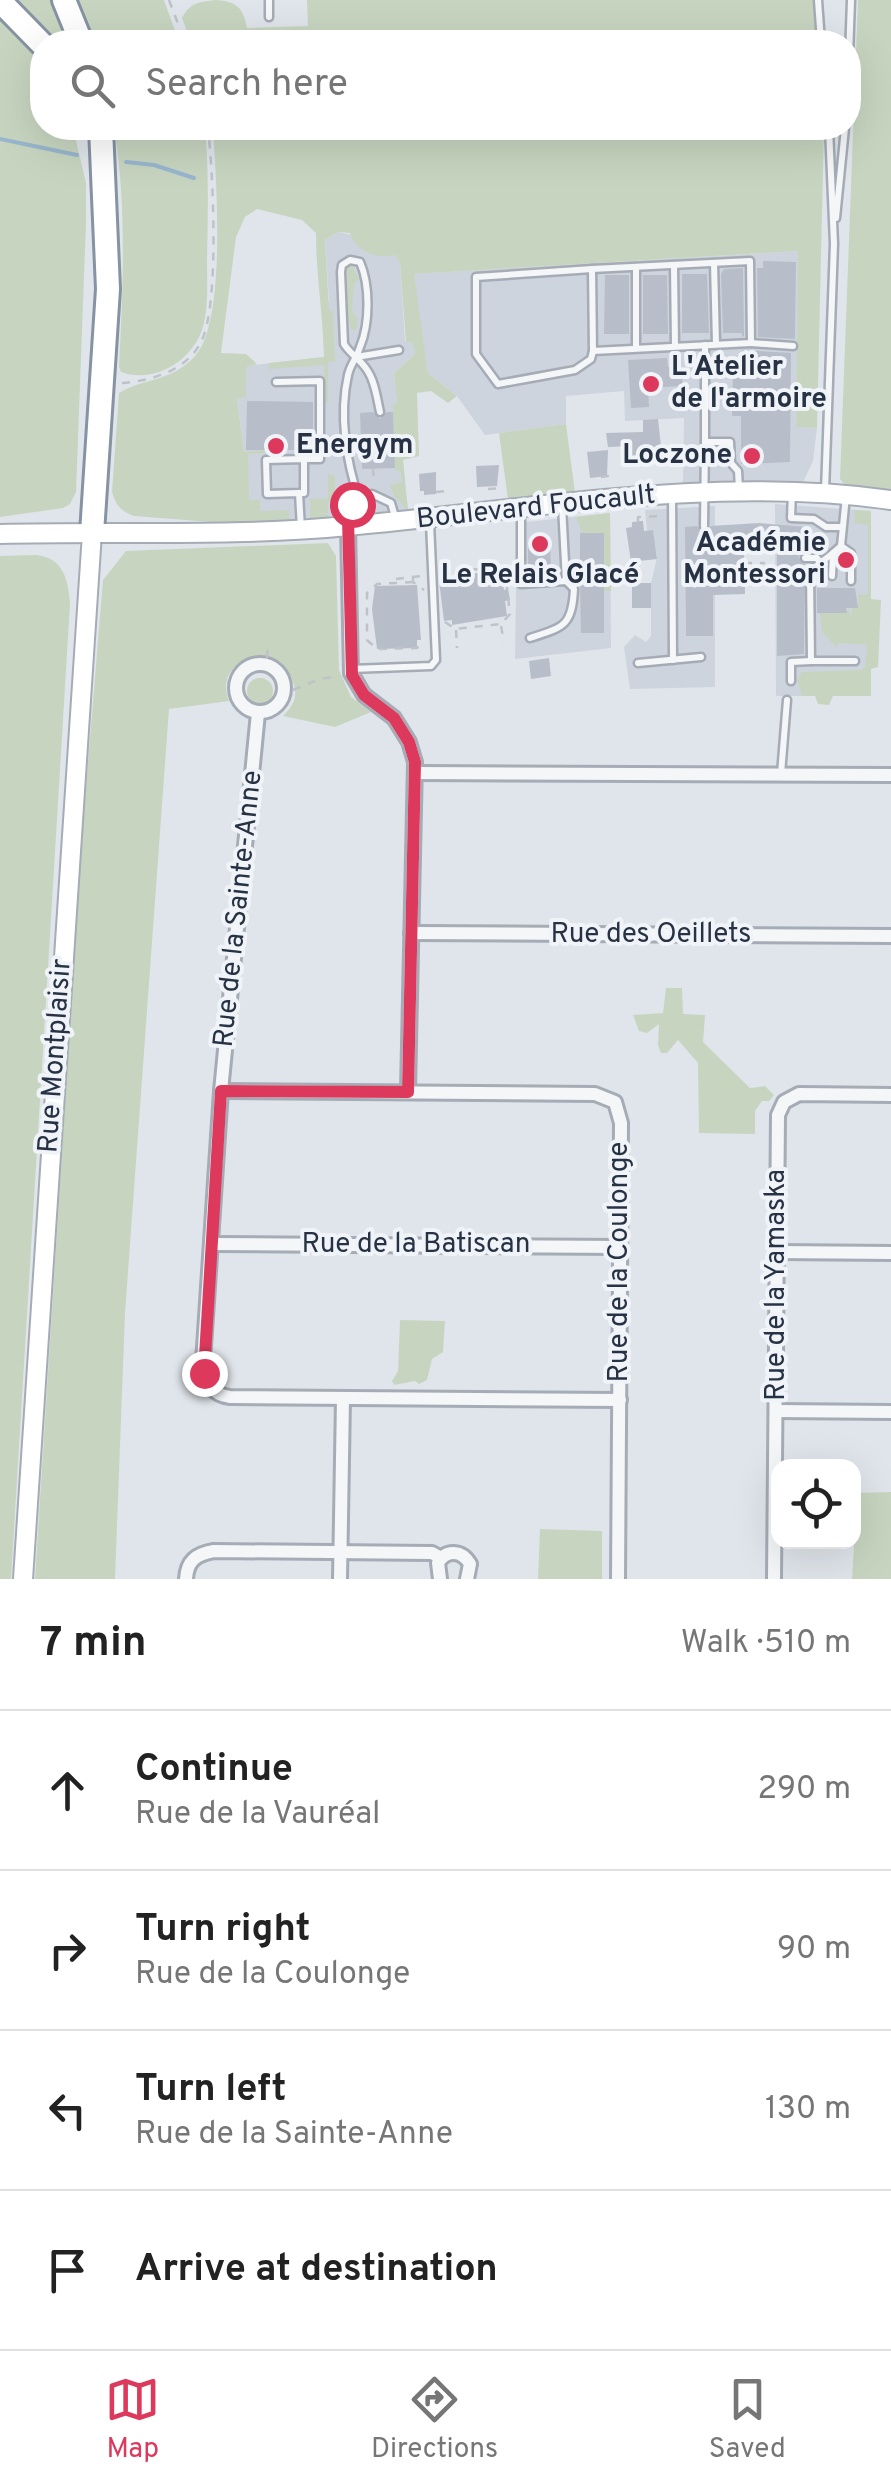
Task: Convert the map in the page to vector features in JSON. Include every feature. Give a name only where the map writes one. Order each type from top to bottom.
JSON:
[{"type":"highway","points":[[0,0],[30,31]]},
{"type":"highway","points":[[64,0],[76,30]]},
{"type":"highway","points":[[87,140],[106,233]]},
{"type":"highway","points":[[92,532],[108,289],[101,140]]},
{"type":"street","name":"Boulevard Foucault","points":[[0,534],[301,530],[739,490],[826,492],[891,500]]},
{"type":"street","points":[[348,526],[345,672],[364,695],[394,718],[414,754],[408,1092]]},
{"type":"street","name":"Rue Montplaisir","points":[[24,1579],[92,532]]},
{"type":"street","name":"Rue de la Sainte-Anne","points":[[258,713],[221,1091],[203,1362],[209,1387],[222,1396],[343,1398]]},
{"type":"street","points":[[416,773],[891,775]]},
{"type":"street","name":"Rue des Oeillets","points":[[411,933],[891,936]]},
{"type":"street","name":"Rue de la Coulonge","points":[[221,1091],[595,1094],[610,1098],[620,1116],[618,1579]]},
{"type":"street","name":"Rue de la Yamaska","points":[[774,1579],[778,1126],[784,1102],[799,1094],[891,1094]]},
{"type":"street","name":"Rue de la Batiscan","points":[[212,1244],[620,1246]]},
{"type":"street","points":[[777,1252],[891,1253]]},
{"type":"street","points":[[340,1579],[343,1398],[620,1400]]},
{"type":"street","points":[[776,1410],[891,1412]]},
{"type":"street","points":[[186,1579],[189,1564],[206,1552],[432,1554],[441,1558]]},
{"type":"street","points":[[440,1579],[437,1569],[441,1558],[449,1553],[464,1556],[470,1564],[467,1579]]},
{"type":"lane","points":[[269,0],[269,17]]},
{"type":"lane","points":[[818,0],[820,30]]},
{"type":"lane","points":[[850,30],[851,0]]},
{"type":"lane","points":[[830,140],[834,244]]},
{"type":"lane","points":[[826,492],[834,244],[843,140]]},
{"type":"lane","points":[[358,499],[350,474],[346,438],[348,372],[355,358],[366,331],[364,274],[355,259],[346,262],[341,272],[344,344],[355,358],[370,374],[380,412]]},
{"type":"lane","points":[[592,269],[591,359],[575,370],[498,384],[476,354],[476,277],[592,269],[750,261],[751,343]]},
{"type":"lane","points":[[714,263],[716,344]]},
{"type":"lane","points":[[674,265],[675,346]]},
{"type":"lane","points":[[636,267],[636,348]]},
{"type":"lane","points":[[593,351],[705,344],[792,346]]},
{"type":"lane","points":[[704,526],[705,344]]},
{"type":"lane","points":[[355,358],[399,350]]},
{"type":"lane","points":[[276,382],[320,381],[320,459],[302,455],[266,460],[267,494],[304,493],[302,455]]},
{"type":"lane","points":[[706,442],[730,442],[739,490]]},
{"type":"lane","points":[[792,491],[791,518],[814,519],[826,527],[842,528]]},
{"type":"lane","points":[[299,493],[301,530]]},
{"type":"lane","points":[[348,526],[349,511],[358,499],[375,494],[391,502],[396,522]]},
{"type":"lane","points":[[672,494],[673,660]]},
{"type":"lane","points":[[842,546],[846,494]]},
{"type":"lane","points":[[530,638],[558,629],[572,616],[574,589],[566,581],[562,504]]},
{"type":"lane","points":[[521,509],[521,584],[566,581]]},
{"type":"lane","points":[[345,672],[431,666],[436,660],[429,518]]},
{"type":"lane","points":[[812,661],[810,571],[842,546]]},
{"type":"lane","points":[[842,546],[851,553],[852,581]]},
{"type":"lane","points":[[832,554],[832,576]]},
{"type":"lane","points":[[804,558],[817,558],[820,563]]},
{"type":"lane","points":[[638,663],[701,657]]},
{"type":"lane","points":[[791,681],[791,659],[854,661]]},
{"type":"lane","points":[[781,774],[787,700]]},
{"type":"path","points":[[169,0],[181,30]]},
{"type":"path","points":[[102,382],[154,378],[195,352],[202,340],[211,281],[213,224],[209,140]]},
{"type":"path","points":[[651,388],[661,388]]},
{"type":"path","points":[[645,456],[670,456]]},
{"type":"path","points":[[373,468],[375,494]]},
{"type":"path","points":[[601,477],[614,476]]},
{"type":"path","points":[[488,489],[501,488]]},
{"type":"path","points":[[436,492],[446,491]]},
{"type":"path","points":[[638,522],[638,517],[672,515]]},
{"type":"path","points":[[530,539],[552,538]]},
{"type":"path","points":[[744,563],[766,563]]},
{"type":"path","points":[[440,592],[439,582],[451,574],[490,570],[496,564],[504,574],[510,614],[497,623],[456,627],[444,621],[443,613]]},
{"type":"path","points":[[744,570],[766,570]]},
{"type":"path","points":[[426,598],[413,577],[396,577],[396,581],[376,584],[367,593],[367,636],[377,650],[417,648],[427,636]]},
{"type":"path","points":[[745,579],[766,578]]},
{"type":"path","points":[[497,623],[504,642]]},
{"type":"path","points":[[456,627],[457,648]]},
{"type":"path","points":[[367,636],[373,636]]},
{"type":"path","points":[[268,646],[268,658]]},
{"type":"path","points":[[293,690],[345,672]]},
{"type":"shaded area","points":[[338,232],[388,243],[400,263],[405,341],[412,341],[415,354],[394,373],[408,511],[247,523],[237,398],[246,396],[246,366],[324,357],[323,300],[329,301],[325,240]]},
{"type":"shaded area","points":[[799,251],[796,426],[817,428],[813,461],[803,482],[683,483],[684,418],[625,421],[624,391],[566,396],[566,424],[485,435],[457,396],[428,373],[413,274]]},
{"type":"shaded area","points":[[775,504],[871,511],[871,696],[776,696]]},
{"type":"shaded area","points":[[715,506],[715,687],[630,689],[624,647],[635,635],[646,642],[651,636],[651,583],[657,558],[653,531],[647,531],[645,510]]},
{"type":"shaded area","points":[[610,513],[611,648],[515,659],[517,523]]},
{"type":"green space","points":[[10,0],[58,0],[70,30],[39,30]]},
{"type":"green space","points":[[77,0],[164,0],[175,30],[90,30]]},
{"type":"green space","points":[[307,0],[813,0],[816,30],[186,30],[182,18],[196,4],[229,2],[238,7],[247,28],[308,26]]},
{"type":"green space","points":[[858,0],[891,0],[891,490],[844,484],[840,479],[853,140],[861,140],[861,30],[857,30]]},
{"type":"green space","points":[[0,16],[30,47],[30,140],[76,140],[86,183],[86,223],[76,492],[63,508],[0,517]]},
{"type":"green space","points":[[116,140],[206,140],[207,295],[202,330],[180,361],[146,375],[121,372],[119,367],[123,277]]},
{"type":"green space","points":[[214,140],[824,140],[817,428],[796,427],[798,251],[414,274],[428,373],[457,396],[448,403],[431,391],[417,393],[419,456],[403,460],[408,511],[390,485],[402,482],[401,472],[395,470],[394,373],[415,354],[412,342],[406,342],[400,263],[395,255],[368,253],[350,233],[338,232],[325,240],[335,362],[328,362],[325,403],[324,365],[269,369],[269,363],[324,357],[316,233],[302,220],[257,209],[245,217],[236,237],[221,353],[246,354],[257,364],[246,367],[246,397],[237,399],[244,452],[267,450],[248,454],[249,500],[260,500],[260,511],[289,510],[289,521],[224,523],[129,514],[119,507],[112,492],[119,393],[186,365],[205,338],[216,281]]},
{"type":"green space","points":[[352,265],[359,279],[354,284],[352,311],[358,319],[356,331],[351,330],[345,303],[346,270]]},
{"type":"green space","points":[[566,424],[575,493],[508,500],[499,433]]},
{"type":"green space","points":[[328,474],[335,476],[335,497],[328,502],[328,513],[315,514],[328,514],[328,519],[310,519],[310,499],[328,498]]},
{"type":"green space","points":[[855,510],[871,511],[871,599],[881,600],[878,667],[871,669],[871,696],[833,696],[829,705],[818,704],[815,696],[802,696],[797,679],[802,672],[865,667],[867,645],[838,643],[837,648],[822,632],[820,613],[846,613],[849,608],[851,620],[852,608],[858,608],[858,595],[868,594],[868,525],[854,523]]},
{"type":"green space","points":[[610,513],[611,591],[604,591],[604,533],[582,533],[576,517]]},
{"type":"green space","points":[[328,543],[336,556],[339,670],[351,697],[371,712],[335,727],[283,716],[294,700],[292,680],[283,667],[259,657],[236,665],[229,675],[229,701],[169,709],[125,1313],[115,1579],[35,1579],[82,836],[103,580],[126,551]]},
{"type":"green space","points":[[36,555],[59,565],[70,604],[11,1579],[0,1579],[0,556]]},
{"type":"green space","points":[[260,678],[270,681],[270,701],[260,704],[250,701],[247,691],[250,681]]},
{"type":"green space","points":[[666,988],[682,988],[683,1014],[705,1015],[703,1042],[750,1088],[765,1086],[774,1095],[769,1101],[762,1101],[755,1111],[755,1134],[699,1133],[698,1063],[678,1040],[667,1053],[661,1053],[659,1024],[647,1033],[639,1031],[633,1015],[663,1013]]},
{"type":"green space","points":[[400,1320],[445,1321],[443,1352],[432,1359],[427,1380],[419,1384],[415,1381],[394,1385],[392,1381],[398,1371]]},
{"type":"green space","points":[[891,1492],[891,1579],[852,1579],[854,1549],[861,1549],[861,1493]]},
{"type":"green space","points":[[540,1529],[602,1531],[602,1579],[538,1579]]},
{"type":"building","points":[[763,261],[796,262],[795,339],[758,337],[757,268],[763,268]]},
{"type":"building","points":[[743,268],[742,337],[742,333],[723,333],[721,274],[724,269]]},
{"type":"building","points":[[682,274],[707,274],[709,333],[682,333]]},
{"type":"building","points":[[605,275],[629,275],[629,334],[604,334]]},
{"type":"building","points":[[643,275],[667,275],[668,334],[643,334]]},
{"type":"building","points":[[742,350],[791,353],[790,462],[741,464],[741,416],[732,416],[733,367],[742,367]]},
{"type":"building","points":[[667,358],[668,367],[683,368],[682,386],[648,388],[649,407],[631,408],[628,360]]},
{"type":"building","points":[[247,401],[313,402],[313,450],[246,450]]},
{"type":"building","points":[[373,412],[380,419],[393,412],[395,468],[362,469],[360,413]]},
{"type":"building","points":[[658,419],[662,456],[632,457],[631,446],[608,447],[606,433],[643,432],[643,420]]},
{"type":"building","points":[[608,450],[607,476],[590,478],[587,452]]},
{"type":"building","points":[[499,465],[497,486],[477,487],[476,466]]},
{"type":"building","points":[[436,472],[436,494],[424,495],[419,474]]},
{"type":"building","points":[[643,521],[644,531],[653,530],[657,559],[631,562],[626,528],[632,527],[632,522]]},
{"type":"building","points":[[759,523],[805,527],[805,551],[798,557],[805,565],[804,654],[777,656],[777,547],[744,551],[745,594],[713,595],[713,636],[686,636],[685,527],[697,526],[705,533],[711,526]]},
{"type":"building","points":[[580,533],[604,533],[604,565],[580,568]]},
{"type":"building","points":[[528,541],[550,541],[551,572],[538,573],[538,566],[528,566]]},
{"type":"building","points":[[494,571],[495,575],[502,574],[504,590],[508,589],[507,616],[452,625],[452,620],[444,621],[439,581]]},
{"type":"building","points":[[580,583],[604,583],[604,633],[581,633]]},
{"type":"building","points":[[632,583],[651,583],[651,608],[632,608]]},
{"type":"building","points":[[417,585],[421,640],[417,640],[417,648],[377,649],[372,609],[375,586]]},
{"type":"building","points":[[817,588],[855,588],[858,608],[846,608],[847,613],[817,613]]},
{"type":"building","points":[[549,658],[551,676],[531,679],[529,661]]},
{"type":"waterway","points":[[0,139],[77,155]]},
{"type":"waterway","points":[[126,162],[154,165],[194,178]]},
{"type":"place","name":"L'Atelier de l'armoire","points":[[651,384]]},
{"type":"place","name":"Energym","points":[[276,446]]},
{"type":"place","name":"Loczone","points":[[752,456]]},
{"type":"place","name":"Le Relais Glacé","points":[[540,544]]},
{"type":"place","name":"Académie Montessori","points":[[846,560]]},
{"type":"route","points":[[204,1373],[221,1091],[408,1092],[415,762],[409,742],[394,718],[364,695],[350,668],[348,518],[352,504]]}]
